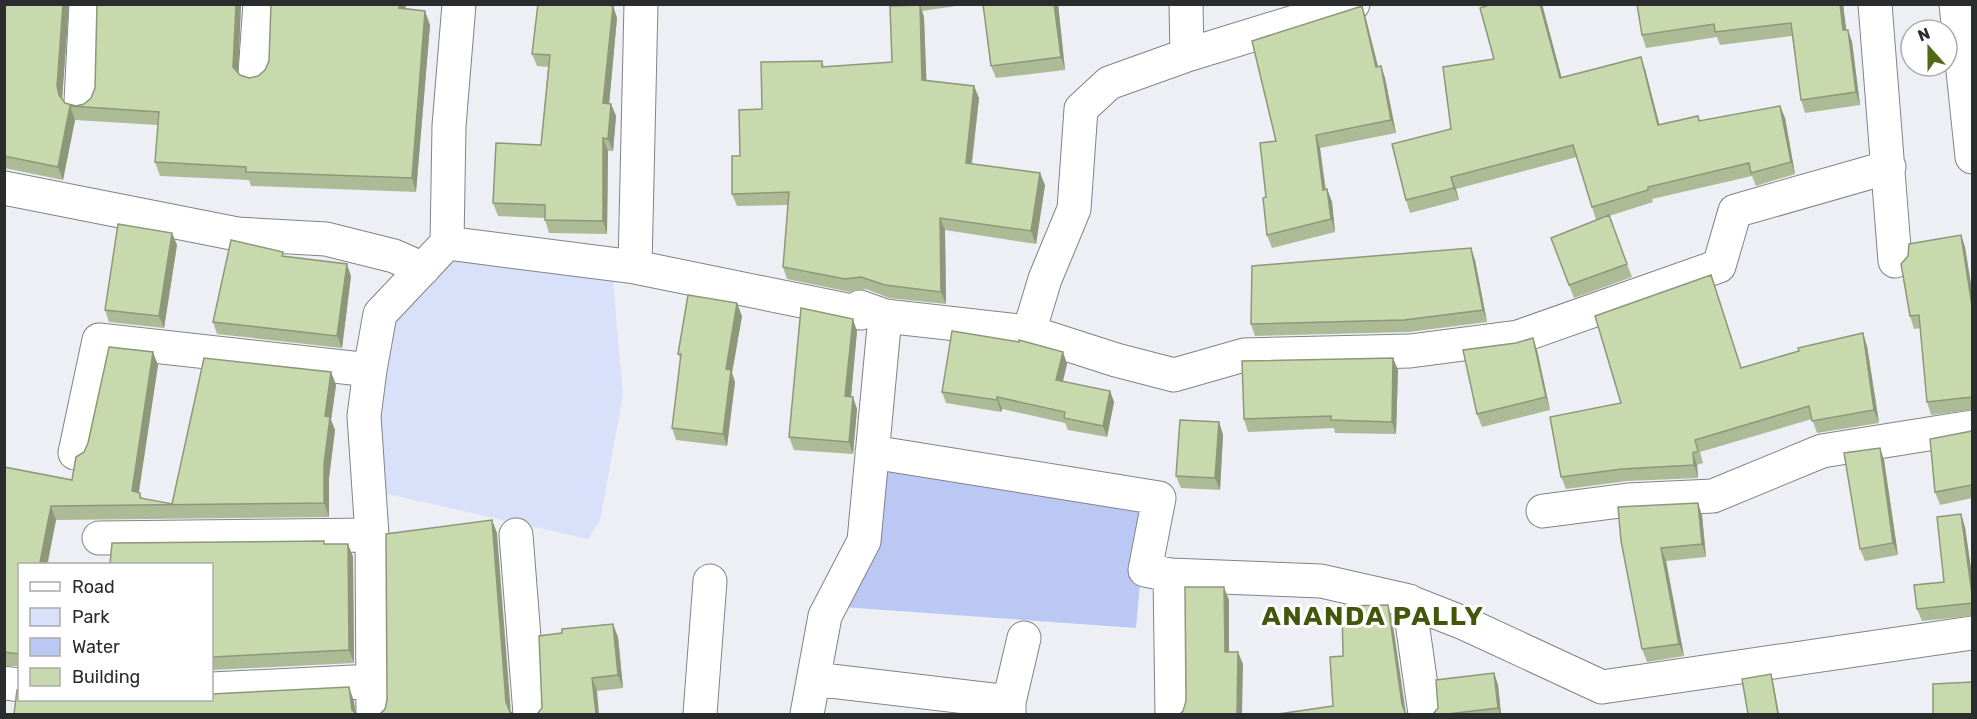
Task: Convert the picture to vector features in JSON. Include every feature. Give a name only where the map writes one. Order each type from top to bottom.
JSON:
[{"type":"street","points":[[81,101],[86,4]]},
{"type":"street","points":[[255,73],[260,4]]},
{"type":"street","points":[[373,714],[372,536],[364,416],[381,314],[447,243],[449,126],[459,4]]},
{"type":"street","points":[[635,267],[641,4]]},
{"type":"street","points":[[1186,4],[1187,55]]},
{"type":"street","points":[[1029,332],[1045,279],[1074,209],[1081,109],[1110,83],[1187,55],[1353,4]]},
{"type":"street","points":[[1875,4],[1895,261]]},
{"type":"street","points":[[1956,4],[1972,157]]},
{"type":"street","points":[[447,243],[635,267],[861,313],[860,307],[885,316],[1029,332],[1116,360],[1174,375],[1244,356],[1410,351],[1518,337],[1719,266],[1735,211],[1889,167]]},
{"type":"street","points":[[4,188],[237,234],[326,239],[394,256],[423,269]]},
{"type":"street","points":[[807,714],[825,616],[864,541],[885,316]]},
{"type":"street","points":[[75,453],[99,340],[370,370]]},
{"type":"street","points":[[1544,511],[1628,500],[1713,496],[1822,451],[1972,427]]},
{"type":"street","points":[[872,452],[1159,498],[1145,570],[1170,575],[1321,581],[1409,601],[1525,650],[1602,687],[1972,633]]},
{"type":"street","points":[[516,535],[530,714]]},
{"type":"street","points":[[99,538],[372,536]]},
{"type":"street","points":[[1170,575],[1172,714]]},
{"type":"street","points":[[700,714],[710,581]]},
{"type":"street","points":[[1409,601],[1425,714]]},
{"type":"street","points":[[814,679],[1009,708],[1024,638]]},
{"type":"street","points":[[213,689],[373,681]]},
{"type":"green space","points":[[451,254],[612,271],[623,396],[600,520],[588,539],[379,492],[370,416],[390,319]]},
{"type":"water","points":[[880,463],[1147,505],[1136,628],[842,607]]},
{"type":"building","points":[[4,4],[63,4],[57,86],[59,95],[65,103],[76,106],[84,104],[91,98],[95,88],[97,4],[236,4],[233,67],[240,75],[249,78],[258,76],[265,70],[269,61],[271,4],[400,4],[399,8],[425,11],[412,178],[246,172],[246,167],[155,162],[159,112],[70,106],[58,167],[4,156]]},
{"type":"building","points":[[538,4],[613,6],[603,103],[611,104],[608,139],[603,138],[603,221],[545,220],[545,205],[493,203],[496,143],[541,145],[550,55],[532,54]]},
{"type":"building","points":[[983,4],[1054,4],[1061,57],[991,66]]},
{"type":"building","points":[[1492,4],[1540,4],[1560,78],[1641,57],[1658,125],[1698,116],[1699,121],[1780,106],[1791,162],[1751,173],[1749,163],[1648,187],[1648,190],[1592,207],[1573,145],[1451,177],[1454,188],[1406,200],[1392,144],[1451,129],[1443,67],[1494,59],[1480,8]]},
{"type":"building","points":[[1637,4],[1840,4],[1843,30],[1848,30],[1856,92],[1801,100],[1791,23],[1715,32],[1714,24],[1642,35]]},
{"type":"building","points":[[920,5],[922,80],[974,86],[966,163],[1040,173],[1031,231],[940,218],[941,292],[885,285],[861,277],[845,279],[783,267],[789,192],[732,194],[732,156],[740,156],[739,110],[762,109],[761,62],[822,61],[822,67],[892,62],[890,6]]},
{"type":"building","points":[[1362,6],[1376,67],[1381,66],[1391,120],[1316,135],[1323,190],[1327,189],[1331,219],[1267,235],[1263,198],[1266,197],[1260,143],[1276,141],[1252,41]]},
{"type":"building","points":[[1609,215],[1627,264],[1569,285],[1551,238]]},
{"type":"building","points":[[118,224],[172,233],[159,316],[105,310]]},
{"type":"building","points":[[1961,235],[1972,306],[1972,397],[1927,402],[1919,315],[1910,316],[1901,264],[1908,256],[1909,244]]},
{"type":"building","points":[[231,240],[283,252],[282,256],[347,264],[337,336],[213,322]]},
{"type":"building","points":[[1471,248],[1483,310],[1404,320],[1251,324],[1252,266]]},
{"type":"building","points":[[1711,275],[1741,368],[1799,351],[1798,348],[1863,333],[1874,410],[1812,421],[1809,406],[1695,440],[1698,451],[1693,453],[1694,465],[1622,469],[1561,477],[1550,417],[1621,403],[1595,316]]},
{"type":"building","points":[[688,295],[737,303],[726,369],[731,370],[723,434],[672,428],[681,354],[678,354]]},
{"type":"building","points":[[801,308],[853,319],[845,396],[853,397],[849,442],[789,437]]},
{"type":"building","points":[[952,331],[1019,342],[1019,340],[1063,352],[1056,380],[1110,391],[1103,426],[1064,418],[1065,412],[997,397],[997,400],[942,392]]},
{"type":"building","points":[[1533,338],[1546,397],[1477,414],[1463,350],[1516,343]]},
{"type":"building","points":[[109,347],[153,352],[132,491],[140,493],[140,498],[172,504],[204,358],[331,372],[325,416],[330,417],[324,464],[324,503],[51,506],[40,562],[47,563],[18,563],[18,654],[4,652],[4,467],[72,480],[76,457],[84,452],[88,443]]},
{"type":"building","points":[[1393,358],[1392,422],[1331,420],[1331,416],[1244,419],[1242,361]]},
{"type":"building","points":[[1180,420],[1219,422],[1215,478],[1176,476]]},
{"type":"building","points":[[1972,431],[1972,485],[1935,492],[1930,439]]},
{"type":"building","points":[[1880,448],[1893,543],[1860,549],[1844,453]]},
{"type":"building","points":[[1698,503],[1702,544],[1661,548],[1679,644],[1642,649],[1621,541],[1618,507]]},
{"type":"building","points":[[1961,514],[1972,603],[1917,609],[1914,585],[1944,582],[1937,517]]},
{"type":"building","points":[[492,520],[506,702],[510,712],[514,714],[380,714],[385,709],[387,700],[386,534]]},
{"type":"building","points":[[324,541],[324,544],[348,544],[349,650],[213,657],[213,563],[110,563],[112,543]]},
{"type":"building","points":[[1185,587],[1224,587],[1225,652],[1238,652],[1237,714],[1180,714],[1186,701]]},
{"type":"building","points":[[1388,605],[1402,704],[1405,713],[1408,714],[1278,714],[1333,706],[1330,657],[1343,656],[1342,606]]},
{"type":"building","points":[[613,624],[618,675],[592,678],[596,714],[537,714],[542,708],[539,636],[562,633],[562,629]]},
{"type":"building","points":[[1494,673],[1498,708],[1433,714],[1438,708],[1436,680]]},
{"type":"building","points":[[1771,674],[1778,714],[1748,714],[1742,679]]},
{"type":"building","points":[[1972,682],[1972,714],[1933,714],[1933,684]]},
{"type":"building","points":[[349,687],[352,710],[357,714],[14,714],[18,689],[18,701],[213,701],[213,694]]},
{"type":"district","name":"ANANDA PALLY","points":[[1373,616]]}]
